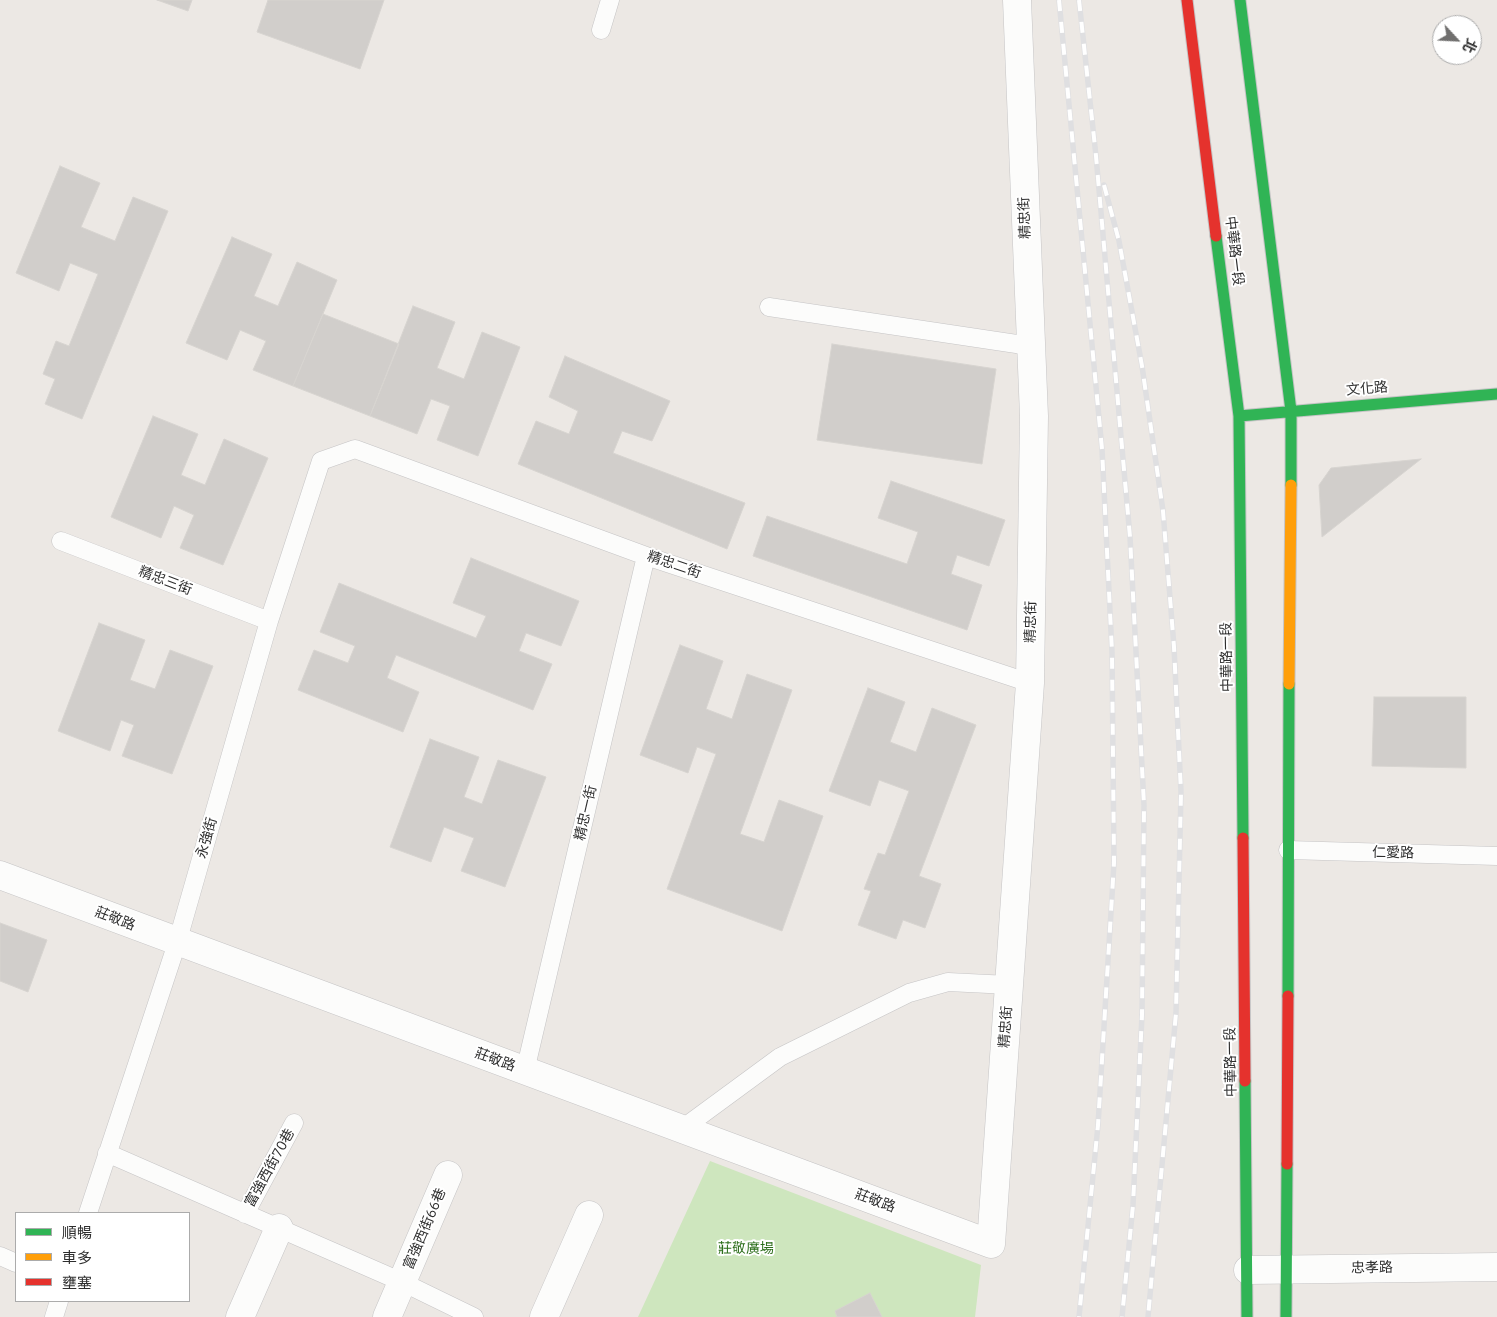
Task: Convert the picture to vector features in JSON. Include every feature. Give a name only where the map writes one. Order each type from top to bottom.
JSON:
[{"type":"main road","name":"中華路一段","points":[[1187,0],[1239,416],[1248,1270],[1246,1317]]},
{"type":"main road","points":[[1240,0],[1291,411],[1286,1317]]},
{"type":"main road","name":"文化路","points":[[1239,416],[1497,394]]},
{"type":"street","name":"精忠街","points":[[990,1244],[1030,683],[1034,416],[1017,0]]},
{"type":"street","name":"莊敬路","points":[[0,875],[177,943],[990,1244]]},
{"type":"street","name":"富強西街66巷","points":[[387,1317],[448,1175]]},
{"type":"street","points":[[544,1317],[589,1215]]},
{"type":"street","points":[[240,1317],[279,1228]]},
{"type":"street","name":"忠孝路","points":[[1248,1270],[1497,1267]]},
{"type":"lane","points":[[601,30],[610,0]]},
{"type":"lane","points":[[768,307],[1030,346]]},
{"type":"lane","name":"精忠二街","points":[[321,461],[355,449],[646,556],[1030,683]]},
{"type":"lane","name":"永強街","points":[[88,1212],[177,943],[269,620],[321,461]]},
{"type":"lane","name":"精忠三街","points":[[61,541],[269,620]]},
{"type":"lane","name":"精忠一街","points":[[525,1071],[646,556]]},
{"type":"lane","name":"仁愛路","points":[[1288,850],[1497,856]]},
{"type":"lane","points":[[682,1129],[780,1057],[909,993],[948,982],[1009,984]]},
{"type":"lane","name":"富強西街70巷","points":[[245,1214],[294,1123]]},
{"type":"lane","points":[[108,1153],[402,1282],[474,1317]]},
{"type":"lane","points":[[0,1256],[15,1263]]},
{"type":"lane","points":[[54,1317],[59,1302]]},
{"type":"green space","name":"莊敬廣場","points":[[710,1161],[981,1265],[975,1317],[638,1317]]},
{"type":"building","points":[[157,0],[192,0],[188,11]]},
{"type":"building","points":[[268,0],[384,0],[360,69],[257,32]]},
{"type":"building","points":[[60,166],[100,183],[81,227],[115,241],[133,197],[168,211],[82,419],[45,404],[55,379],[43,374],[56,341],[69,346],[98,274],[70,263],[59,291],[16,273]]},
{"type":"building","points":[[232,237],[272,254],[254,296],[278,306],[297,262],[337,280],[293,386],[253,370],[266,341],[240,330],[227,360],[186,343]]},
{"type":"building","points":[[413,306],[455,322],[437,368],[464,379],[482,332],[520,347],[478,456],[437,440],[450,406],[431,399],[417,434],[370,416]]},
{"type":"building","points":[[323,314],[399,344],[370,416],[293,386]]},
{"type":"building","points":[[832,344],[996,369],[982,464],[817,440]]},
{"type":"building","points":[[565,356],[670,401],[652,441],[622,431],[613,453],[745,503],[727,549],[518,464],[536,421],[569,434],[578,411],[549,397]]},
{"type":"building","points":[[153,416],[198,434],[181,475],[205,485],[224,439],[268,458],[223,565],[180,548],[194,515],[174,506],[161,538],[111,517]]},
{"type":"building","points":[[1421,459],[1322,537],[1319,485],[1331,468]]},
{"type":"building","points":[[891,481],[1005,520],[989,566],[957,555],[951,574],[982,585],[967,630],[753,556],[767,516],[907,564],[918,532],[878,518]]},
{"type":"building","points":[[471,558],[579,601],[561,646],[526,633],[519,651],[552,664],[533,710],[396,655],[387,678],[419,692],[403,732],[298,690],[314,650],[348,663],[355,646],[320,632],[339,583],[476,638],[486,616],[453,603]]},
{"type":"building","points":[[99,623],[145,640],[130,680],[155,689],[170,650],[213,666],[172,774],[122,756],[134,725],[121,720],[110,751],[58,731]]},
{"type":"building","points":[[680,645],[723,661],[706,709],[732,719],[747,674],[792,690],[740,834],[764,842],[779,800],[823,816],[782,931],[667,889],[716,754],[697,747],[688,773],[640,755]]},
{"type":"building","points":[[868,688],[905,702],[890,742],[916,752],[932,708],[976,725],[919,876],[941,884],[925,928],[903,920],[896,939],[858,925],[871,891],[864,889],[878,853],[885,855],[909,791],[879,780],[870,806],[829,791]]},
{"type":"building","points":[[1374,697],[1466,697],[1466,768],[1372,766]]},
{"type":"building","points":[[430,739],[479,757],[464,797],[482,804],[498,760],[546,777],[505,887],[461,871],[474,838],[444,827],[431,862],[390,847]]},
{"type":"building","points":[[0,923],[47,940],[28,992],[0,981]]},
{"type":"building","points":[[870,1293],[882,1317],[837,1317],[835,1311]]},
{"type":"railway","points":[[1059,0],[1102,449],[1112,652],[1114,863],[1098,1125],[1079,1317]]},
{"type":"railway","points":[[1079,0],[1096,156],[1130,537],[1144,805],[1142,1015],[1133,1205],[1122,1317]]},
{"type":"railway","points":[[1104,185],[1119,241],[1142,366],[1163,511],[1174,647],[1181,792],[1176,1013],[1148,1317]]},
{"type":"traffic: fast","points":[[1240,0],[1291,411],[1291,485]]},
{"type":"traffic: fast","points":[[1216,236],[1239,416],[1243,838]]},
{"type":"traffic: fast","points":[[1239,416],[1497,394]]},
{"type":"traffic: fast","points":[[1288,996],[1289,684]]},
{"type":"traffic: fast","points":[[1245,1081],[1247,1317]]},
{"type":"traffic: fast","points":[[1286,1317],[1287,1164]]},
{"type":"traffic: slow","points":[[1289,684],[1291,485]]},
{"type":"traffic: jam","points":[[1187,0],[1216,236]]},
{"type":"traffic: jam","points":[[1243,838],[1245,1081]]},
{"type":"traffic: jam","points":[[1287,1164],[1288,996]]}]
